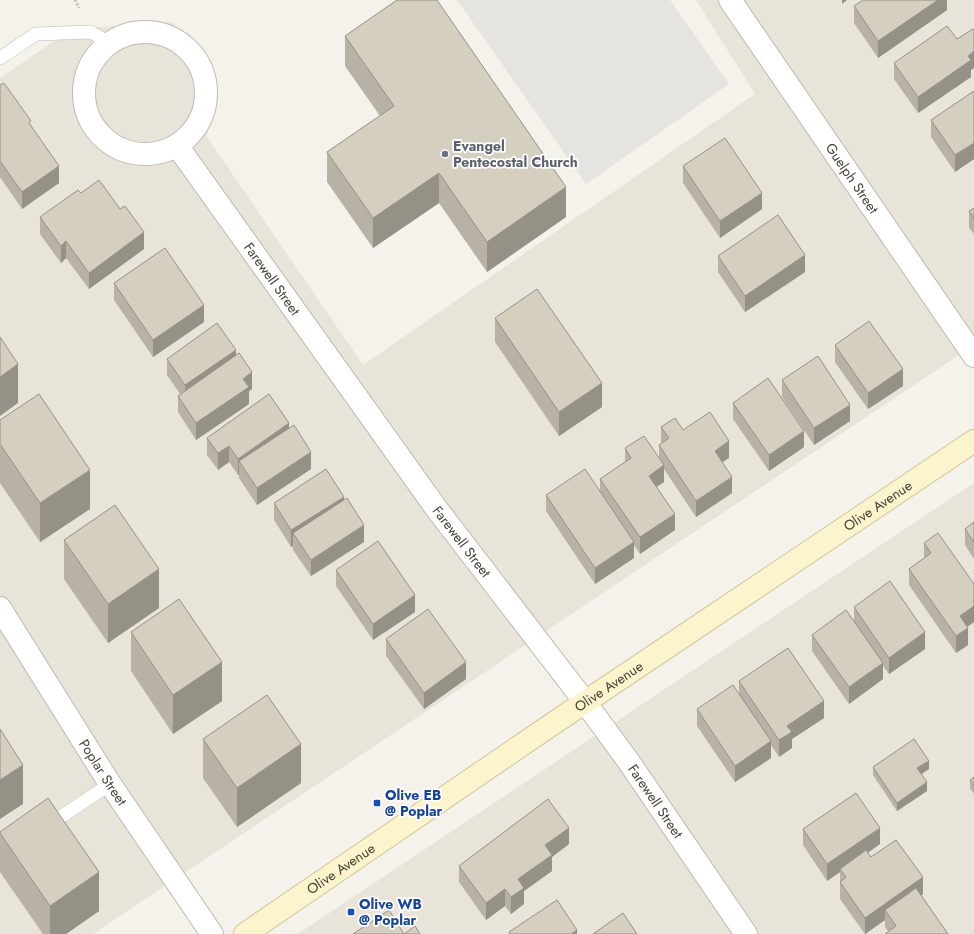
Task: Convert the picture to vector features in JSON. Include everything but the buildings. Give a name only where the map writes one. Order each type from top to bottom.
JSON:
[{"type":"main road","name":"Olive Avenue","points":[[245,934],[585,702],[974,441]]},
{"type":"street","name":"Guelph Street","points":[[730,0],[974,356]]},
{"type":"street","points":[[147,31],[166,35],[184,45],[197,60],[205,78],[207,98],[202,117],[191,134],[178,147],[155,154],[135,154],[116,147],[100,134],[88,116],[84,97],[86,76],[95,58],[109,43],[127,34],[147,31]]},
{"type":"street","name":"Farewell Street","points":[[178,147],[431,501],[585,702],[629,762],[746,934]]},
{"type":"street","name":"Poplar Street","points":[[0,608],[110,784],[212,934]]},
{"type":"lane","points":[[0,58],[36,34],[91,32],[109,43]]},
{"type":"lane","points":[[39,832],[110,784]]},
{"type":"shaded area","points":[[457,0],[670,0],[729,84],[586,184]]},
{"type":"shaded area","points":[[696,0],[974,0],[974,345],[93,934],[0,934],[0,78],[72,29],[172,22],[213,65],[207,137],[363,365],[755,94]]},
{"type":"shaded area","points":[[974,483],[974,934],[298,934]]},
{"type":"place","name":"Evangel Pentecostal Church","points":[[445,154]]},
{"type":"place","name":"Olive EB @ Poplar","points":[[377,803]]},
{"type":"place","name":"Olive WB @ Poplar","points":[[351,912]]}]
